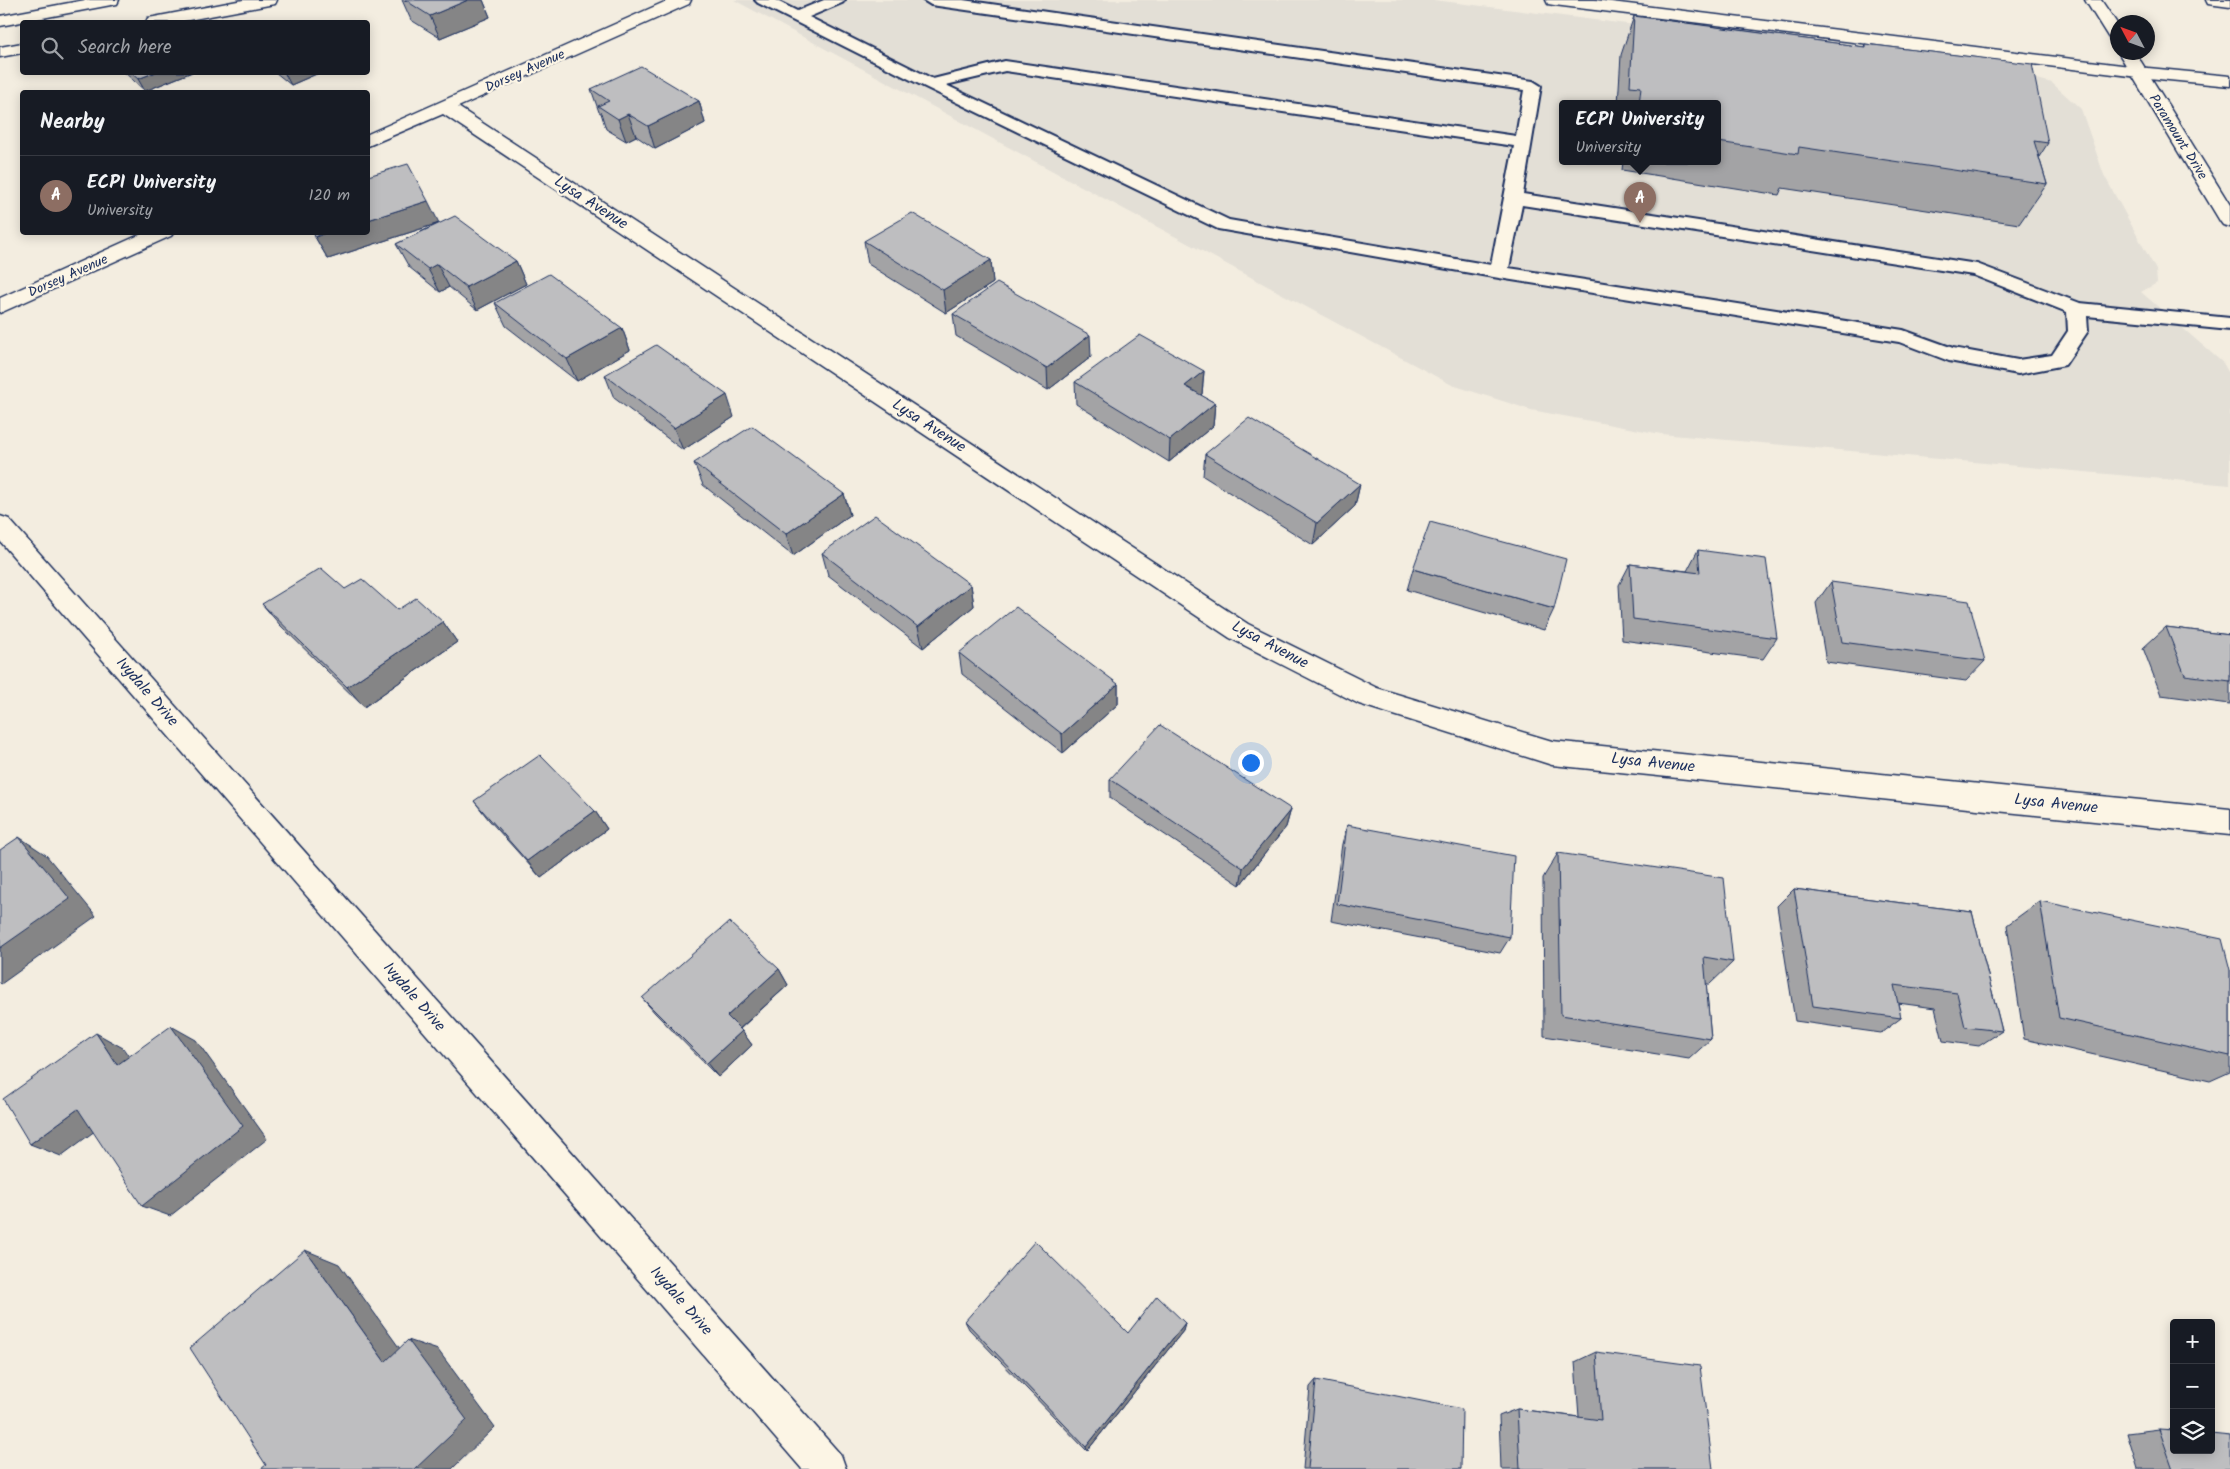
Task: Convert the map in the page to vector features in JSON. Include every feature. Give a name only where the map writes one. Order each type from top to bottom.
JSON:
[{"type":"main road","points":[[0,21],[111,0]]},
{"type":"main road","points":[[164,20],[269,0]]},
{"type":"main road","name":"Dorsey Avenue","points":[[370,140],[683,0]]},
{"type":"main road","points":[[1554,0],[2138,72],[2230,81]]},
{"type":"main road","points":[[2093,0],[2110,27]]},
{"type":"main road","points":[[2214,0],[2230,2]]},
{"type":"main road","points":[[0,52],[20,48]]},
{"type":"main road","name":"Paramount Drive","points":[[2131,60],[2230,220]]},
{"type":"main road","name":"Lysa Avenue","points":[[445,107],[1239,630],[1369,696],[1552,753],[2230,822]]},
{"type":"main road","name":"Dorsey Avenue","points":[[0,306],[157,235]]},
{"type":"main road","name":"Ivydale Drive","points":[[0,525],[827,1469]]},
{"type":"lane","points":[[763,0],[931,84],[1224,225],[1499,272],[1903,336],[1949,354],[2018,367],[2058,360],[2078,331],[2076,308]]},
{"type":"lane","points":[[797,17],[837,0]]},
{"type":"lane","points":[[931,0],[1533,86],[1499,272]]},
{"type":"lane","points":[[931,84],[1005,66],[1523,142]]},
{"type":"lane","points":[[1514,198],[1978,270],[2076,308],[2230,324]]},
{"type":"shaded area","points":[[734,0],[1434,0],[2013,72],[2052,83],[2081,109],[2104,175],[2156,270],[2157,283],[2141,292],[2223,363],[2230,375],[2230,485],[1661,434],[1531,410],[1452,385]]},
{"type":"building","points":[[405,0],[468,0],[430,16]]},
{"type":"building","points":[[1634,16],[1865,47],[1865,44],[2032,64],[2048,143],[2034,141],[2047,184],[1799,147],[1798,154],[1721,142],[1721,100],[1639,100],[1641,87],[1630,86]]},
{"type":"building","points":[[641,66],[699,101],[648,126],[628,114],[618,119],[598,106],[609,101],[591,89]]},
{"type":"building","points":[[133,75],[148,75],[138,79]]},
{"type":"building","points":[[408,164],[428,201],[370,219],[370,175]]},
{"type":"building","points":[[912,213],[991,260],[943,290],[864,241]]},
{"type":"building","points":[[455,216],[516,261],[466,287],[437,264],[428,269],[396,244]]},
{"type":"building","points":[[549,274],[622,328],[567,359],[495,303]]},
{"type":"building","points":[[997,283],[1090,335],[1047,368],[953,314]]},
{"type":"building","points":[[1140,335],[1204,371],[1185,386],[1215,403],[1170,440],[1075,382]]},
{"type":"building","points":[[656,345],[727,395],[674,428],[605,375]]},
{"type":"building","points":[[1249,418],[1360,484],[1317,523],[1205,454]]},
{"type":"building","points":[[752,426],[844,494],[786,534],[694,463]]},
{"type":"building","points":[[875,515],[971,585],[918,627],[822,553]]},
{"type":"building","points":[[1430,522],[1566,559],[1554,609],[1413,569]]},
{"type":"building","points":[[1698,550],[1766,559],[1777,638],[1633,619],[1630,564],[1700,573]]},
{"type":"building","points":[[321,568],[345,589],[362,579],[397,610],[416,598],[443,622],[347,687],[262,604]]},
{"type":"building","points":[[1831,582],[1969,601],[1985,661],[1842,642]]},
{"type":"building","points":[[1016,607],[1118,684],[1062,734],[959,653]]},
{"type":"building","points":[[2166,627],[2230,635],[2230,681],[2185,675]]},
{"type":"building","points":[[1160,725],[1291,809],[1243,868],[1110,779]]},
{"type":"building","points":[[540,755],[595,811],[527,861],[474,801]]},
{"type":"building","points":[[1347,825],[1514,856],[1510,937],[1337,904]]},
{"type":"building","points":[[19,837],[70,899],[0,948],[0,850]]},
{"type":"building","points":[[1558,853],[1724,878],[1733,962],[1704,957],[1711,1039],[1561,1015]]},
{"type":"building","points":[[1794,889],[1972,912],[2002,1031],[1965,1027],[1957,993],[1894,985],[1901,1018],[1813,1006]]},
{"type":"building","points":[[2040,901],[2222,939],[2230,970],[2230,1056],[2059,1018]]},
{"type":"building","points":[[729,922],[779,969],[727,1016],[742,1031],[707,1063],[642,998]]},
{"type":"building","points":[[171,1026],[243,1126],[142,1206],[78,1109],[30,1144],[3,1099],[96,1033],[117,1065]]},
{"type":"building","points":[[1035,1241],[1128,1333],[1157,1296],[1185,1323],[1086,1447],[965,1321]]},
{"type":"building","points":[[305,1250],[385,1362],[408,1340],[467,1420],[415,1469],[261,1469],[266,1465],[190,1348]]},
{"type":"building","points":[[1596,1352],[1700,1366],[1713,1469],[1520,1469],[1517,1409],[1601,1420]]},
{"type":"building","points":[[1316,1380],[1462,1409],[1461,1469],[1308,1469]]},
{"type":"building","points":[[2159,1429],[2170,1430],[2170,1454],[2215,1454],[2215,1434],[2230,1436],[2230,1469],[2173,1469]]},
{"type":"place","name":"ECPI University","points":[[1640,223]]}]
